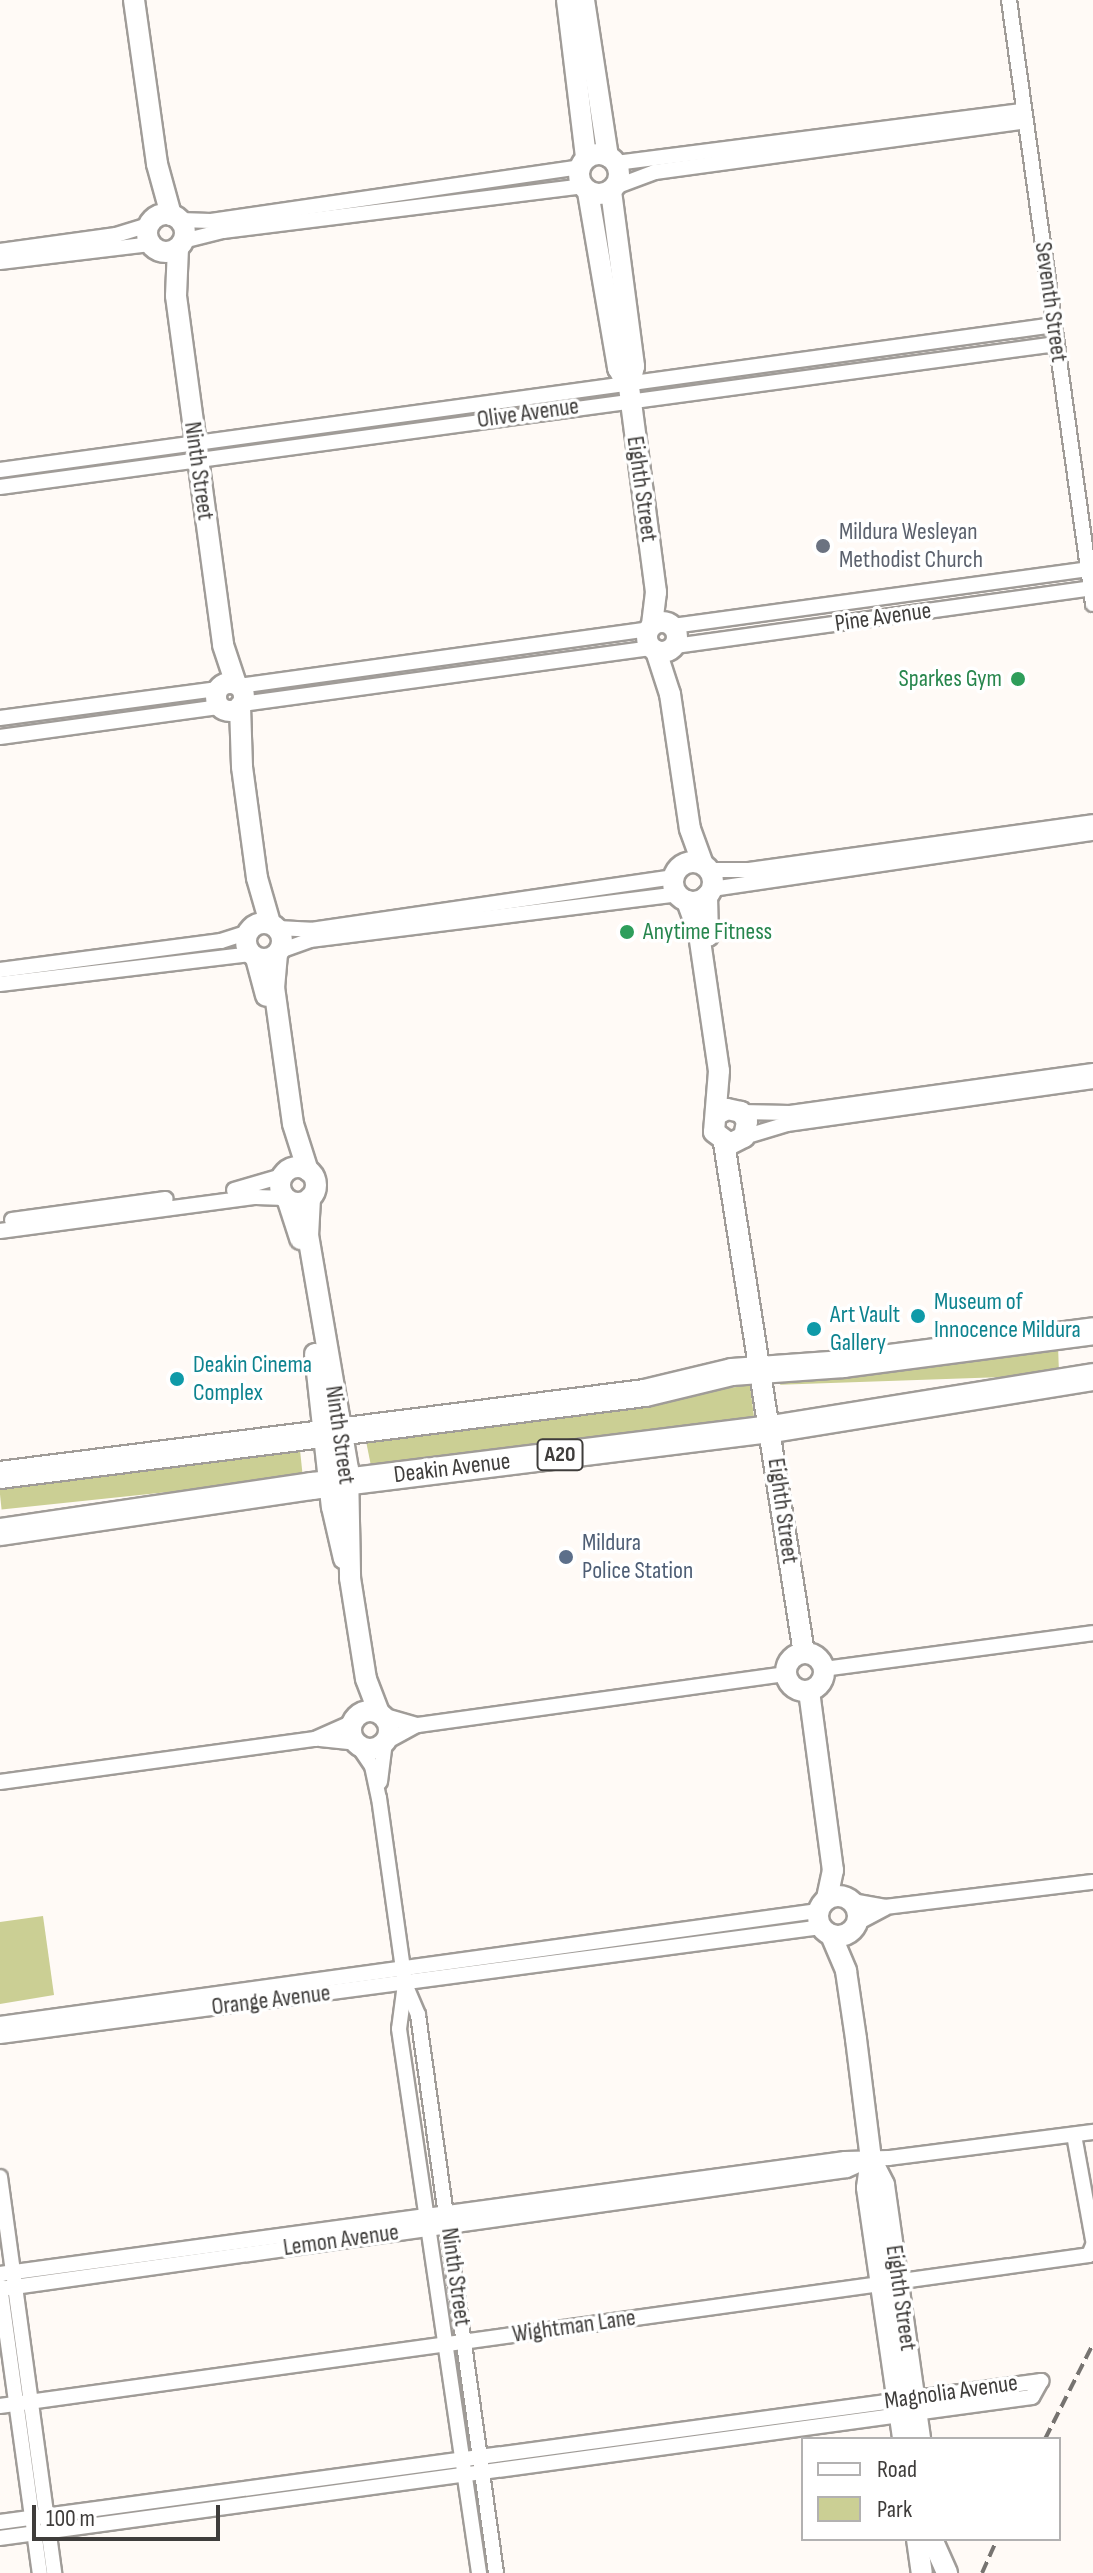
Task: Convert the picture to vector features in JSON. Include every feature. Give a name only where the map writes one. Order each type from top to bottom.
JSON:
[{"type":"highway","name":"Deakin Avenue","points":[[0,1475],[645,1393],[762,1369],[891,1358],[1093,1331]]},
{"type":"highway","name":"Deakin Avenue","points":[[0,1532],[339,1483],[772,1429],[1093,1377]]},
{"type":"street","name":"Ninth Street","points":[[134,0],[262,927]]},
{"type":"street","name":"Eighth Street","points":[[567,0],[584,176],[618,368],[630,394]]},
{"type":"street","points":[[584,0],[612,160]]},
{"type":"street","name":"Seventh Street","points":[[1009,0],[1093,604]]},
{"type":"street","points":[[0,251],[116,235],[236,229],[584,176],[612,160],[645,163],[1025,116]]},
{"type":"street","points":[[0,262],[272,213],[584,176],[613,189],[655,172],[1025,116]]},
{"type":"street","name":"Eighth Street","points":[[612,160],[634,366],[630,394],[690,829],[694,882],[708,936],[732,1112]]},
{"type":"street","name":"Olive Avenue","points":[[630,394],[1054,325]]},
{"type":"street","name":"Olive Avenue","points":[[0,487],[197,453],[372,417],[630,394],[1056,344]]},
{"type":"street","name":"Olive Avenue","points":[[0,470],[197,453]]},
{"type":"street","name":"Pine Avenue","points":[[0,718],[59,710],[360,688],[663,637],[694,623],[1088,569]]},
{"type":"street","points":[[1061,573],[1063,592]]},
{"type":"street","name":"Pine Avenue","points":[[0,737],[62,728],[357,670],[663,637],[697,642],[1091,588]]},
{"type":"street","points":[[694,623],[697,642]]},
{"type":"street","points":[[357,670],[360,688]]},
{"type":"street","points":[[59,710],[62,728]]},
{"type":"street","points":[[0,984],[253,956],[278,952],[310,940],[694,882],[749,870],[1093,822]]},
{"type":"street","points":[[0,970],[221,941],[262,927],[311,930],[1093,833]]},
{"type":"street","points":[[262,927],[278,952],[274,987],[293,1124],[293,1173]]},
{"type":"street","points":[[262,927],[253,956],[265,986],[293,1173]]},
{"type":"street","points":[[1093,1071],[790,1113],[732,1112],[713,1127],[736,1140],[787,1124],[1093,1081]]},
{"type":"street","points":[[732,1112],[747,1121],[736,1140]]},
{"type":"street","name":"Eighth Street","points":[[736,1140],[762,1369],[804,1653]]},
{"type":"street","name":"Ninth Street","points":[[333,1432],[300,1238],[286,1199],[293,1173],[315,1184],[310,1198],[308,1235],[333,1432],[350,1578],[366,1679],[380,1714]]},
{"type":"street","points":[[0,1222],[248,1188],[293,1173]]},
{"type":"street","points":[[0,1231],[256,1197],[310,1198]]},
{"type":"street","points":[[824,1669],[1093,1633]]},
{"type":"street","points":[[804,1653],[815,1655],[824,1669],[819,1685],[809,1691],[792,1685],[786,1674],[789,1662],[804,1653]]},
{"type":"street","points":[[0,1782],[315,1739],[356,1744],[369,1750],[418,1725],[786,1674]]},
{"type":"street","name":"Ninth Street","points":[[354,1721],[366,1679]]},
{"type":"street","name":"Eighth Street","points":[[809,1691],[871,2159],[867,2188],[889,2280],[907,2406],[919,2437]]},
{"type":"street","points":[[315,1739],[354,1721],[363,1712],[418,1725]]},
{"type":"street","points":[[380,1714],[390,1730],[385,1743]]},
{"type":"street","points":[[354,1721],[356,1744]]},
{"type":"street","name":"Ninth Street","points":[[379,1798],[385,1743]]},
{"type":"street","name":"Ninth Street","points":[[356,1744],[372,1766],[405,1984],[418,2015],[496,2573]]},
{"type":"street","name":"Orange Avenue","points":[[0,2024],[402,1967],[540,1957],[885,1907],[1093,1882]]},
{"type":"street","name":"Orange Avenue","points":[[838,1916],[885,1907]]},
{"type":"street","name":"Orange Avenue","points":[[0,2036],[405,1984],[540,1957]]},
{"type":"street","name":"Ninth Street","points":[[405,1984],[397,2013],[465,2458],[479,2573]]},
{"type":"street","name":"Lemon Avenue","points":[[5,2283],[448,2219],[847,2170],[871,2159],[1093,2132]]},
{"type":"street","name":"Wightman Lane","points":[[0,2406],[889,2280],[1089,2255],[1093,2242],[1074,2135]]},
{"type":"street","points":[[0,2177],[5,2283],[41,2532],[40,2573]]},
{"type":"street","name":"Magnolia Avenue","points":[[0,2522],[482,2456],[537,2456],[575,2451],[616,2453],[805,2428],[841,2423],[907,2406],[970,2389],[1041,2381],[1034,2397],[973,2405],[907,2406],[839,2407],[615,2438],[575,2451]]},
{"type":"street","points":[[1009,2384],[1012,2400]]},
{"type":"street","points":[[970,2389],[973,2405]]},
{"type":"street","name":"Eighth Street","points":[[903,2437],[907,2406]]},
{"type":"street","points":[[839,2407],[841,2423]]},
{"type":"street","points":[[802,2412],[805,2428]]},
{"type":"street","points":[[764,2417],[766,2433]]},
{"type":"street","points":[[728,2422],[730,2438]]},
{"type":"street","points":[[689,2428],[691,2443]]},
{"type":"street","points":[[651,2433],[653,2448]]},
{"type":"street","points":[[615,2438],[616,2453]]},
{"type":"street","name":"Magnolia Avenue","points":[[0,2538],[484,2472],[537,2456]]},
{"type":"street","points":[[407,2466],[410,2482]]},
{"type":"street","points":[[370,2470],[372,2487]]},
{"type":"street","points":[[333,2475],[335,2492]]},
{"type":"street","points":[[294,2480],[296,2497]]},
{"type":"street","points":[[256,2485],[259,2502]]},
{"type":"street","points":[[219,2490],[222,2507]]},
{"type":"street","points":[[179,2496],[182,2513]]},
{"type":"street","points":[[144,2501],[147,2518]]},
{"type":"street","points":[[104,2506],[106,2523]]},
{"type":"street","points":[[41,2532],[54,2573]]},
{"type":"street","points":[[917,2541],[922,2573]]},
{"type":"street","points":[[933,2541],[947,2573]]},
{"type":"green space","points":[[1058,1345],[1059,1375],[780,1385],[779,1355]]},
{"type":"green space","points":[[750,1385],[754,1417],[371,1466],[366,1441]]},
{"type":"green space","points":[[300,1450],[303,1478],[2,1510],[0,1482]]},
{"type":"green space","points":[[43,1916],[54,1995],[0,2004],[0,1922]]},
{"type":"railway","points":[[1046,2437],[1093,2344]]},
{"type":"railway","points":[[982,2573],[996,2541]]},
{"type":"place","name":"Mildura Wesleyan Methodist Church","points":[[823,546]]},
{"type":"place","name":"Sparkes Gym","points":[[1018,679]]},
{"type":"place","name":"Anytime Fitness","points":[[627,932]]},
{"type":"place","name":"Museum of Innocence Mildura","points":[[918,1316]]},
{"type":"place","name":"Art Vault Gallery","points":[[814,1329]]},
{"type":"place","name":"Deakin Cinema Complex","points":[[177,1379]]},
{"type":"place","name":"Mildura Police Station","points":[[566,1557]]}]
